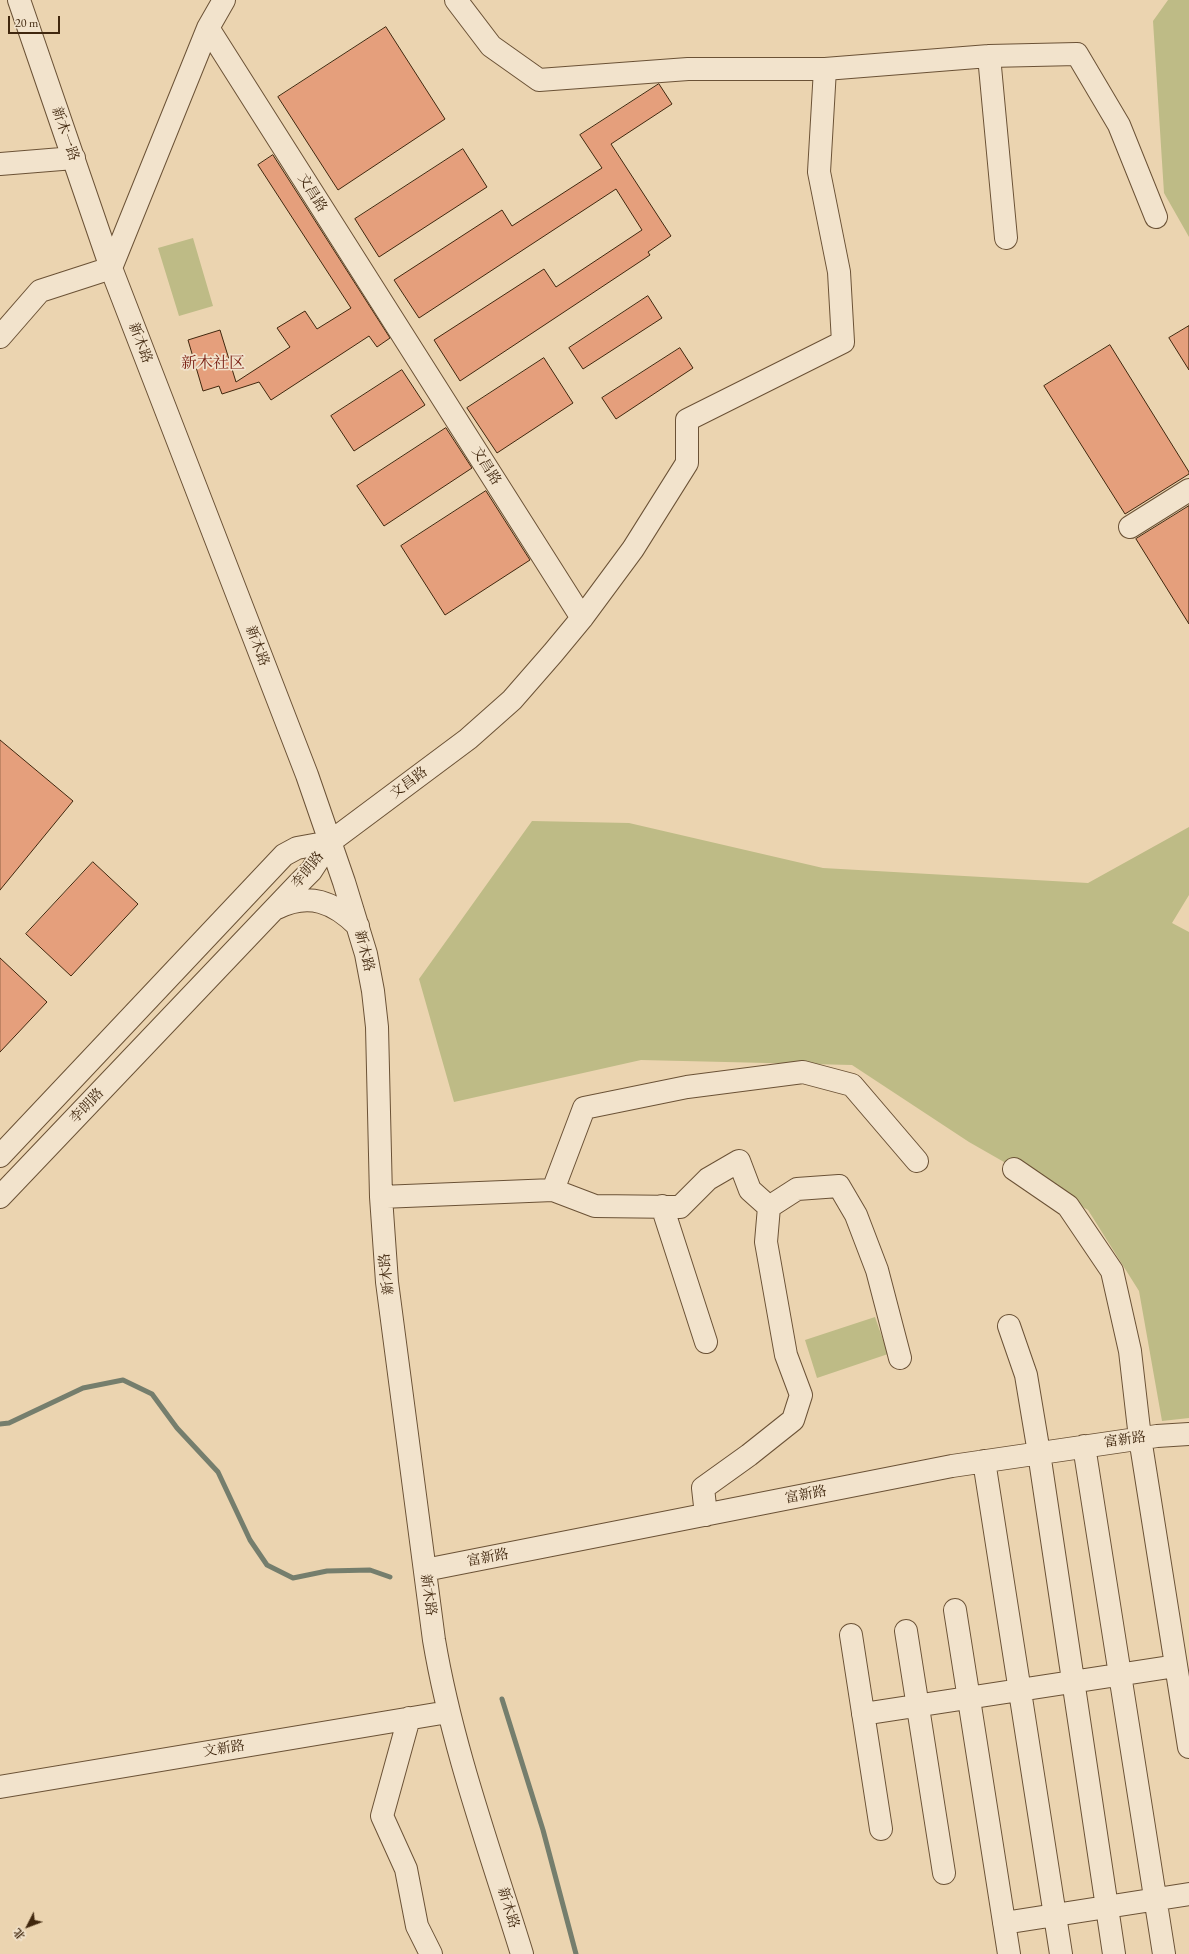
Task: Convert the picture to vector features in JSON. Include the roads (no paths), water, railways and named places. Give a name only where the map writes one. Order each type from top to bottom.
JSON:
[{"type":"street","name":"新木一路","points":[[19,0],[111,268]]},
{"type":"street","points":[[0,337],[40,291],[111,268],[208,28],[224,0]]},
{"type":"street","points":[[456,0],[491,46],[539,80],[688,70],[825,69],[989,56],[1077,54],[1119,125],[1156,217]]},
{"type":"street","name":"文昌路","points":[[208,28],[582,618],[512,700],[468,739],[330,842]]},
{"type":"street","points":[[989,56],[1006,238]]},
{"type":"street","points":[[582,618],[633,549],[687,463],[688,420],[843,342],[839,272],[819,172],[825,69]]},
{"type":"street","points":[[0,164],[74,158]]},
{"type":"street","name":"新木路","points":[[111,268],[307,775],[366,954],[373,991],[377,1027],[381,1197],[387,1282],[441,1680],[458,1749],[522,1954]]},
{"type":"street","points":[[1130,526],[1189,490]]},
{"type":"street","name":"李朗路","points":[[0,1196],[310,871],[330,842]]},
{"type":"street","name":"李朗路","points":[[0,1156],[284,855],[297,848],[330,842]]},
{"type":"street","points":[[274,909],[287,903],[302,900],[317,900],[343,912],[358,926]]},
{"type":"street","points":[[553,1190],[584,1108],[687,1087],[802,1072],[852,1085],[917,1161]]},
{"type":"street","points":[[381,1197],[553,1190],[595,1206],[680,1207],[708,1179],[738,1161],[750,1190],[769,1207]]},
{"type":"street","points":[[1014,1169],[1068,1206],[1112,1271],[1130,1351],[1140,1438],[1189,1747]]},
{"type":"street","points":[[769,1207],[797,1190],[839,1186],[856,1215],[877,1270],[900,1358]]},
{"type":"street","points":[[662,1206],[706,1342]]},
{"type":"street","points":[[706,1515],[703,1488],[749,1455],[793,1420],[801,1395],[786,1355],[766,1242],[769,1207]]},
{"type":"street","points":[[1009,1326],[1026,1375],[1074,1682],[1114,1954]]},
{"type":"street","name":"富新路","points":[[425,1570],[984,1461],[1140,1438],[1189,1434]]},
{"type":"street","points":[[1084,1446],[1164,1954]]},
{"type":"street","points":[[984,1461],[1061,1954]]},
{"type":"street","points":[[955,1610],[1009,1954]]},
{"type":"street","points":[[906,1631],[944,1874]]},
{"type":"street","points":[[851,1635],[881,1829]]},
{"type":"street","points":[[863,1714],[1176,1666]]},
{"type":"street","name":"文新路","points":[[0,1787],[448,1712]]},
{"type":"street","points":[[410,1718],[382,1816],[406,1869],[418,1926],[431,1954]]},
{"type":"street","points":[[1004,1922],[1189,1894]]},
{"type":"waterway","points":[[0,1424],[9,1423],[83,1388],[123,1380],[152,1394],[177,1428],[218,1472],[250,1540],[267,1565],[293,1578],[327,1571],[370,1570],[390,1577]]},
{"type":"waterway","points":[[502,1699],[543,1830],[576,1954]]},
{"type":"district","name":"新木社区","points":[[213,364]]}]
